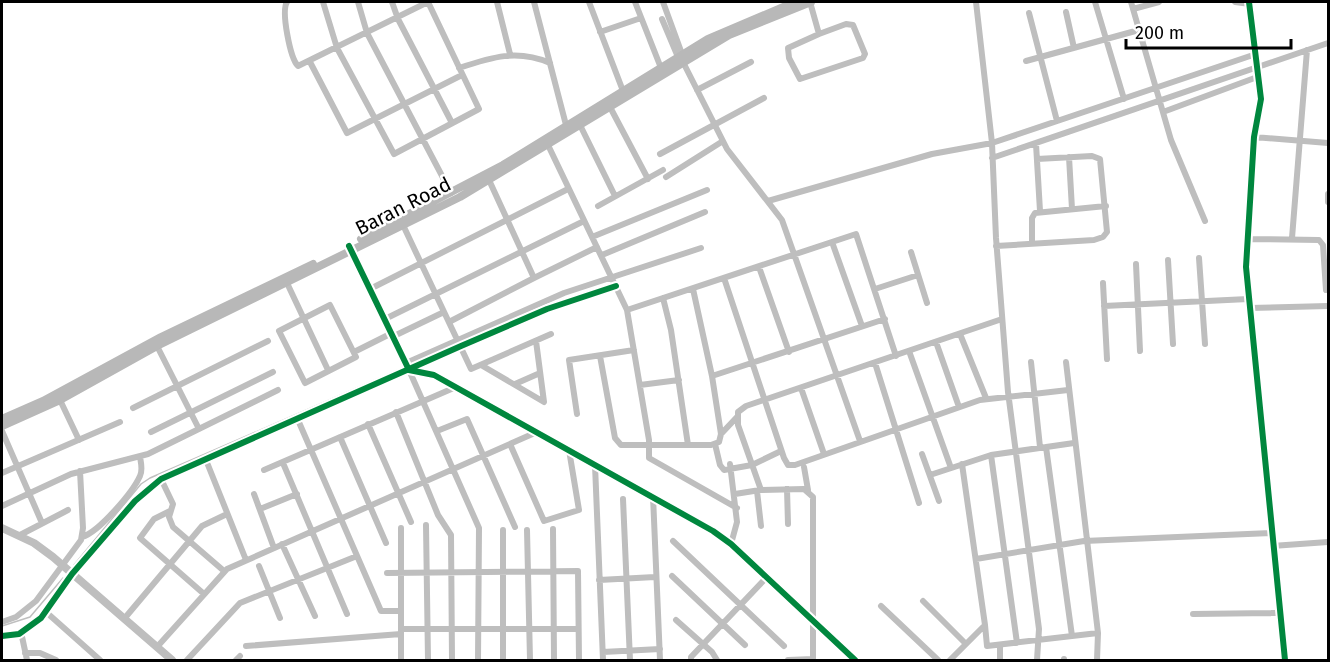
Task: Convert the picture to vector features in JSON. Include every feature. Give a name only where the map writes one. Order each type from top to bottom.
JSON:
[{"type":"main road","name":"Baran Road","points":[[2,426],[60,400],[106,370],[200,317],[403,225],[489,180],[610,107],[728,28],[795,2]]},
{"type":"main road","name":"Baran Road","points":[[2,418],[43,401],[287,283],[503,165],[661,68],[738,30],[811,2]]},
{"type":"street","points":[[287,2],[284,12],[293,59],[298,66],[309,62],[337,48],[367,33],[398,19],[428,2],[479,110],[394,154],[337,48],[323,2]]},
{"type":"street","points":[[358,2],[367,33],[451,193]]},
{"type":"street","points":[[392,2],[398,19],[452,123]]},
{"type":"street","points":[[497,2],[510,54]]},
{"type":"street","points":[[534,2],[566,125]]},
{"type":"street","points":[[589,2],[623,91]]},
{"type":"street","points":[[635,2],[661,68]]},
{"type":"street","points":[[663,2],[681,58]]},
{"type":"street","points":[[811,2],[819,34]]},
{"type":"street","points":[[976,2],[992,143],[996,246],[1009,395],[1030,551],[1039,641],[1037,660]]},
{"type":"street","points":[[1095,2],[1124,99]]},
{"type":"street","points":[[1131,2],[1159,101],[1205,222]]},
{"type":"street","points":[[1133,9],[1159,2]]},
{"type":"street","points":[[1235,2],[1250,3],[1260,76],[1261,99],[1254,137],[1246,239],[1248,299],[1285,660]]},
{"type":"street","points":[[1066,12],[1074,48]]},
{"type":"street","points":[[1029,13],[1057,121]]},
{"type":"street","points":[[600,32],[641,18]]},
{"type":"street","points":[[662,19],[723,141],[746,176],[782,220],[860,441]]},
{"type":"street","points":[[846,24],[853,25],[865,54],[863,58],[800,79],[789,58],[788,48],[819,34],[846,24]]},
{"type":"street","points":[[1026,61],[1139,30]]},
{"type":"street","points":[[992,158],[1329,43]]},
{"type":"street","points":[[1292,238],[1306,50]]},
{"type":"street","points":[[459,68],[510,54],[534,57],[550,63]]},
{"type":"street","points":[[768,201],[932,154],[992,143],[1256,54]]},
{"type":"street","points":[[309,62],[346,133],[462,75]]},
{"type":"street","points":[[698,90],[751,62]]},
{"type":"street","points":[[1163,112],[1260,76]]},
{"type":"street","points":[[660,154],[764,98]]},
{"type":"street","points":[[610,107],[648,179]]},
{"type":"street","points":[[580,125],[615,196]]},
{"type":"street","points":[[1254,137],[1329,143]]},
{"type":"street","points":[[666,177],[723,141]]},
{"type":"street","points":[[1036,144],[1040,211]]},
{"type":"street","points":[[548,145],[627,310],[649,456],[652,461],[736,508]]},
{"type":"street","points":[[996,246],[1103,237],[1108,230],[1100,159],[1069,157],[1037,159]]},
{"type":"street","points":[[1069,157],[1072,209]]},
{"type":"street","points":[[598,206],[663,171]]},
{"type":"street","points":[[489,180],[534,278]]},
{"type":"street","points":[[370,289],[568,189]]},
{"type":"street","points":[[592,237],[707,190]]},
{"type":"street","points":[[1328,202],[1329,194]]},
{"type":"street","points":[[1032,243],[1032,219],[1035,213],[1106,206]]},
{"type":"street","points":[[602,255],[705,212]]},
{"type":"street","points":[[385,320],[584,221]]},
{"type":"street","points":[[403,225],[471,369],[551,334]]},
{"type":"street","points":[[627,310],[856,234],[896,356]]},
{"type":"street","points":[[1246,239],[1317,239],[1321,242],[1326,290]]},
{"type":"street","points":[[832,242],[862,326]]},
{"type":"street","points":[[449,322],[597,247]]},
{"type":"street","points":[[350,248],[424,400],[479,528],[478,660]]},
{"type":"street","points":[[2,636],[21,632],[46,612],[72,574],[140,494],[161,479],[409,370],[564,292],[701,248]]},
{"type":"street","points":[[911,252],[927,303]]},
{"type":"street","points":[[1199,258],[1205,344]]},
{"type":"street","points":[[1168,260],[1173,344]]},
{"type":"street","points":[[1136,264],[1140,351]]},
{"type":"street","points":[[759,267],[789,352]]},
{"type":"street","points":[[875,289],[918,275]]},
{"type":"street","points":[[724,278],[764,401],[786,462],[790,465],[986,398],[1068,390]]},
{"type":"street","points":[[287,283],[328,370]]},
{"type":"street","points":[[1103,283],[1107,359]]},
{"type":"street","points":[[406,363],[547,309],[616,286]]},
{"type":"street","points":[[600,356],[615,438],[624,446],[715,444],[720,441],[721,434],[712,376],[693,289]]},
{"type":"street","points":[[663,298],[679,380],[688,445]]},
{"type":"street","points":[[1104,306],[1248,299]]},
{"type":"street","points":[[330,305],[354,352],[356,357],[305,383],[279,331],[330,305]]},
{"type":"street","points":[[1249,308],[1329,306]]},
{"type":"street","points":[[354,352],[444,312]]},
{"type":"street","points":[[712,376],[885,319]]},
{"type":"street","points":[[721,434],[742,408],[1002,319]]},
{"type":"street","points":[[960,334],[986,398]]},
{"type":"street","points":[[133,408],[177,384],[268,341]]},
{"type":"street","points":[[481,364],[544,402],[536,341]]},
{"type":"street","points":[[936,342],[959,407]]},
{"type":"street","points":[[157,346],[199,429]]},
{"type":"street","points":[[577,414],[569,360],[634,350]]},
{"type":"street","points":[[909,351],[951,468]]},
{"type":"street","points":[[1031,362],[1072,636]]},
{"type":"street","points":[[1066,362],[1098,633],[1097,660]]},
{"type":"street","points":[[875,363],[919,503]]},
{"type":"street","points":[[409,370],[427,372],[456,387],[652,496],[731,544],[855,660]]},
{"type":"street","points":[[151,432],[273,372]]},
{"type":"street","points":[[515,384],[540,374]]},
{"type":"street","points":[[640,385],[679,380]]},
{"type":"street","points":[[264,471],[456,387]]},
{"type":"street","points":[[801,388],[824,454]]},
{"type":"street","points":[[2,506],[80,471],[140,457],[278,390]]},
{"type":"street","points":[[60,400],[79,440]]},
{"type":"street","points":[[396,412],[438,515],[451,535],[452,660]]},
{"type":"street","points":[[737,417],[759,491],[761,526]]},
{"type":"street","points":[[437,431],[468,419],[515,527]]},
{"type":"street","points":[[298,420],[381,611],[401,611]]},
{"type":"street","points":[[2,473],[120,422]]},
{"type":"street","points":[[368,424],[411,522]]},
{"type":"street","points":[[2,431],[42,523]]},
{"type":"street","points":[[157,647],[224,571],[537,432]]},
{"type":"street","points":[[340,437],[386,543]]},
{"type":"street","points":[[510,444],[544,521],[579,510],[568,450]]},
{"type":"street","points":[[715,444],[720,465],[724,470],[730,467],[752,465],[782,451]]},
{"type":"street","points":[[930,475],[991,455],[1074,444]]},
{"type":"street","points":[[922,454],[939,501]]},
{"type":"street","points":[[991,455],[1017,643]]},
{"type":"street","points":[[2,622],[16,617],[36,601],[82,537],[98,528],[141,473],[140,457]]},
{"type":"street","points":[[206,460],[246,560]]},
{"type":"street","points":[[283,463],[347,614]]},
{"type":"street","points":[[962,464],[987,646],[1098,633]]},
{"type":"street","points":[[595,465],[603,660]]},
{"type":"street","points":[[730,467],[736,508],[736,530],[731,544]]},
{"type":"street","points":[[788,660],[813,660],[815,624],[813,496],[808,490],[804,467]]},
{"type":"street","points":[[80,471],[82,537]]},
{"type":"street","points":[[161,479],[173,504],[169,517],[173,527],[224,571]]},
{"type":"street","points":[[735,494],[787,489],[808,490]]},
{"type":"street","points":[[787,489],[788,524]]},
{"type":"street","points":[[254,494],[274,548]]},
{"type":"street","points":[[260,509],[297,494]]},
{"type":"street","points":[[652,496],[660,660]]},
{"type":"street","points":[[623,499],[630,660]]},
{"type":"street","points":[[20,535],[68,510]]},
{"type":"street","points":[[170,512],[157,517],[140,536],[169,565],[204,594]]},
{"type":"street","points":[[123,619],[188,541],[205,524],[227,514]]},
{"type":"street","points":[[426,525],[428,660]]},
{"type":"street","points":[[2,528],[20,535],[63,565],[168,659]]},
{"type":"street","points":[[400,660],[401,528]]},
{"type":"street","points":[[553,528],[554,660]]},
{"type":"street","points":[[503,530],[503,660]]},
{"type":"street","points":[[527,530],[530,660]]},
{"type":"street","points":[[976,559],[1086,541],[1271,533]]},
{"type":"street","points":[[673,541],[784,646]]},
{"type":"street","points":[[1272,546],[1329,542]]},
{"type":"street","points":[[282,544],[315,616]]},
{"type":"street","points":[[187,660],[234,607],[357,556]]},
{"type":"street","points":[[259,566],[280,618]]},
{"type":"street","points":[[387,573],[578,571],[579,660]]},
{"type":"street","points":[[672,576],[745,645]]},
{"type":"street","points":[[599,580],[655,577]]},
{"type":"street","points":[[691,660],[703,643],[767,577]]},
{"type":"street","points":[[923,601],[966,644]]},
{"type":"street","points":[[880,606],[938,660]]},
{"type":"street","points":[[46,612],[100,660]]},
{"type":"street","points":[[1193,614],[1280,613]]},
{"type":"street","points":[[676,620],[703,643],[717,660]]},
{"type":"street","points":[[950,660],[985,625]]},
{"type":"street","points":[[246,646],[428,629],[578,629]]},
{"type":"street","points":[[21,632],[27,660]]},
{"type":"street","points":[[1000,645],[1000,660]]},
{"type":"street","points":[[603,652],[660,649]]},
{"type":"street","points":[[26,653],[40,653],[56,660]]},
{"type":"waterway","points":[[74,565],[141,484],[150,478],[398,370]]},
{"type":"waterway","points":[[2,626],[30,617],[63,578]]},
{"type":"cycle path","points":[[1249,2],[1261,99],[1254,137],[1246,267],[1285,660]]},
{"type":"cycle path","points":[[349,246],[409,370],[434,375],[713,531],[731,544],[855,660]]},
{"type":"cycle path","points":[[2,636],[19,634],[41,618],[72,574],[135,501],[161,479],[547,309],[616,286]]}]
